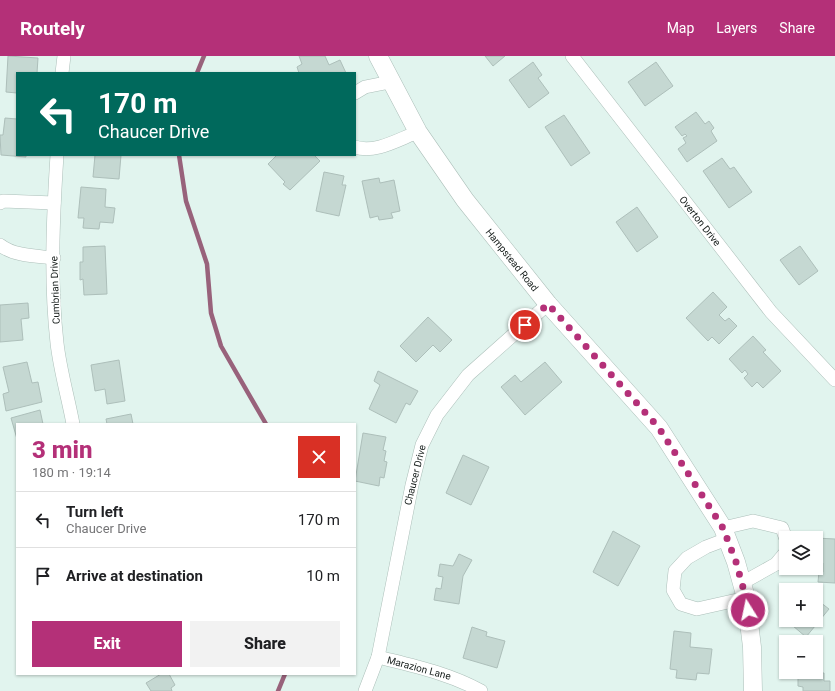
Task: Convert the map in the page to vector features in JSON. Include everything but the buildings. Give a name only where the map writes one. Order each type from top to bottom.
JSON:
[{"type":"street","points":[[62,72],[64,56]]},
{"type":"street","name":"Hampstead Road","points":[[378,56],[390,82],[418,132],[465,200],[548,304],[659,428],[725,534],[744,590],[752,647],[753,691]]},
{"type":"street","name":"Overton Drive","points":[[572,56],[771,312],[835,380]]},
{"type":"street","points":[[356,92],[365,87],[390,82]]},
{"type":"street","points":[[356,147],[361,149],[376,148],[418,132]]},
{"type":"street","name":"Cumbrian Drive","points":[[57,156],[54,203],[54,258],[57,344],[73,423]]},
{"type":"street","points":[[0,203],[3,201],[23,200],[54,203]]},
{"type":"street","points":[[0,245],[5,249],[20,254],[54,258]]},
{"type":"street","name":"Chaucer Drive","points":[[365,691],[378,657],[412,486],[422,445],[437,415],[468,376],[548,304]]},
{"type":"street","points":[[779,560],[744,590],[697,609],[681,604],[673,590],[675,572],[687,558],[725,534],[753,521],[782,528],[783,531]]},
{"type":"street","name":"Marazion Lane","points":[[378,657],[453,677],[481,691]]},
{"type":"waterway","points":[[197,72],[204,56]]},
{"type":"waterway","points":[[179,156],[186,201],[207,264],[211,313],[221,346],[265,423]]},
{"type":"waterway","points":[[278,691],[285,675]]},
{"type":"route","points":[[525,325],[548,304],[659,428],[723,528],[736,562],[748,610]]}]
